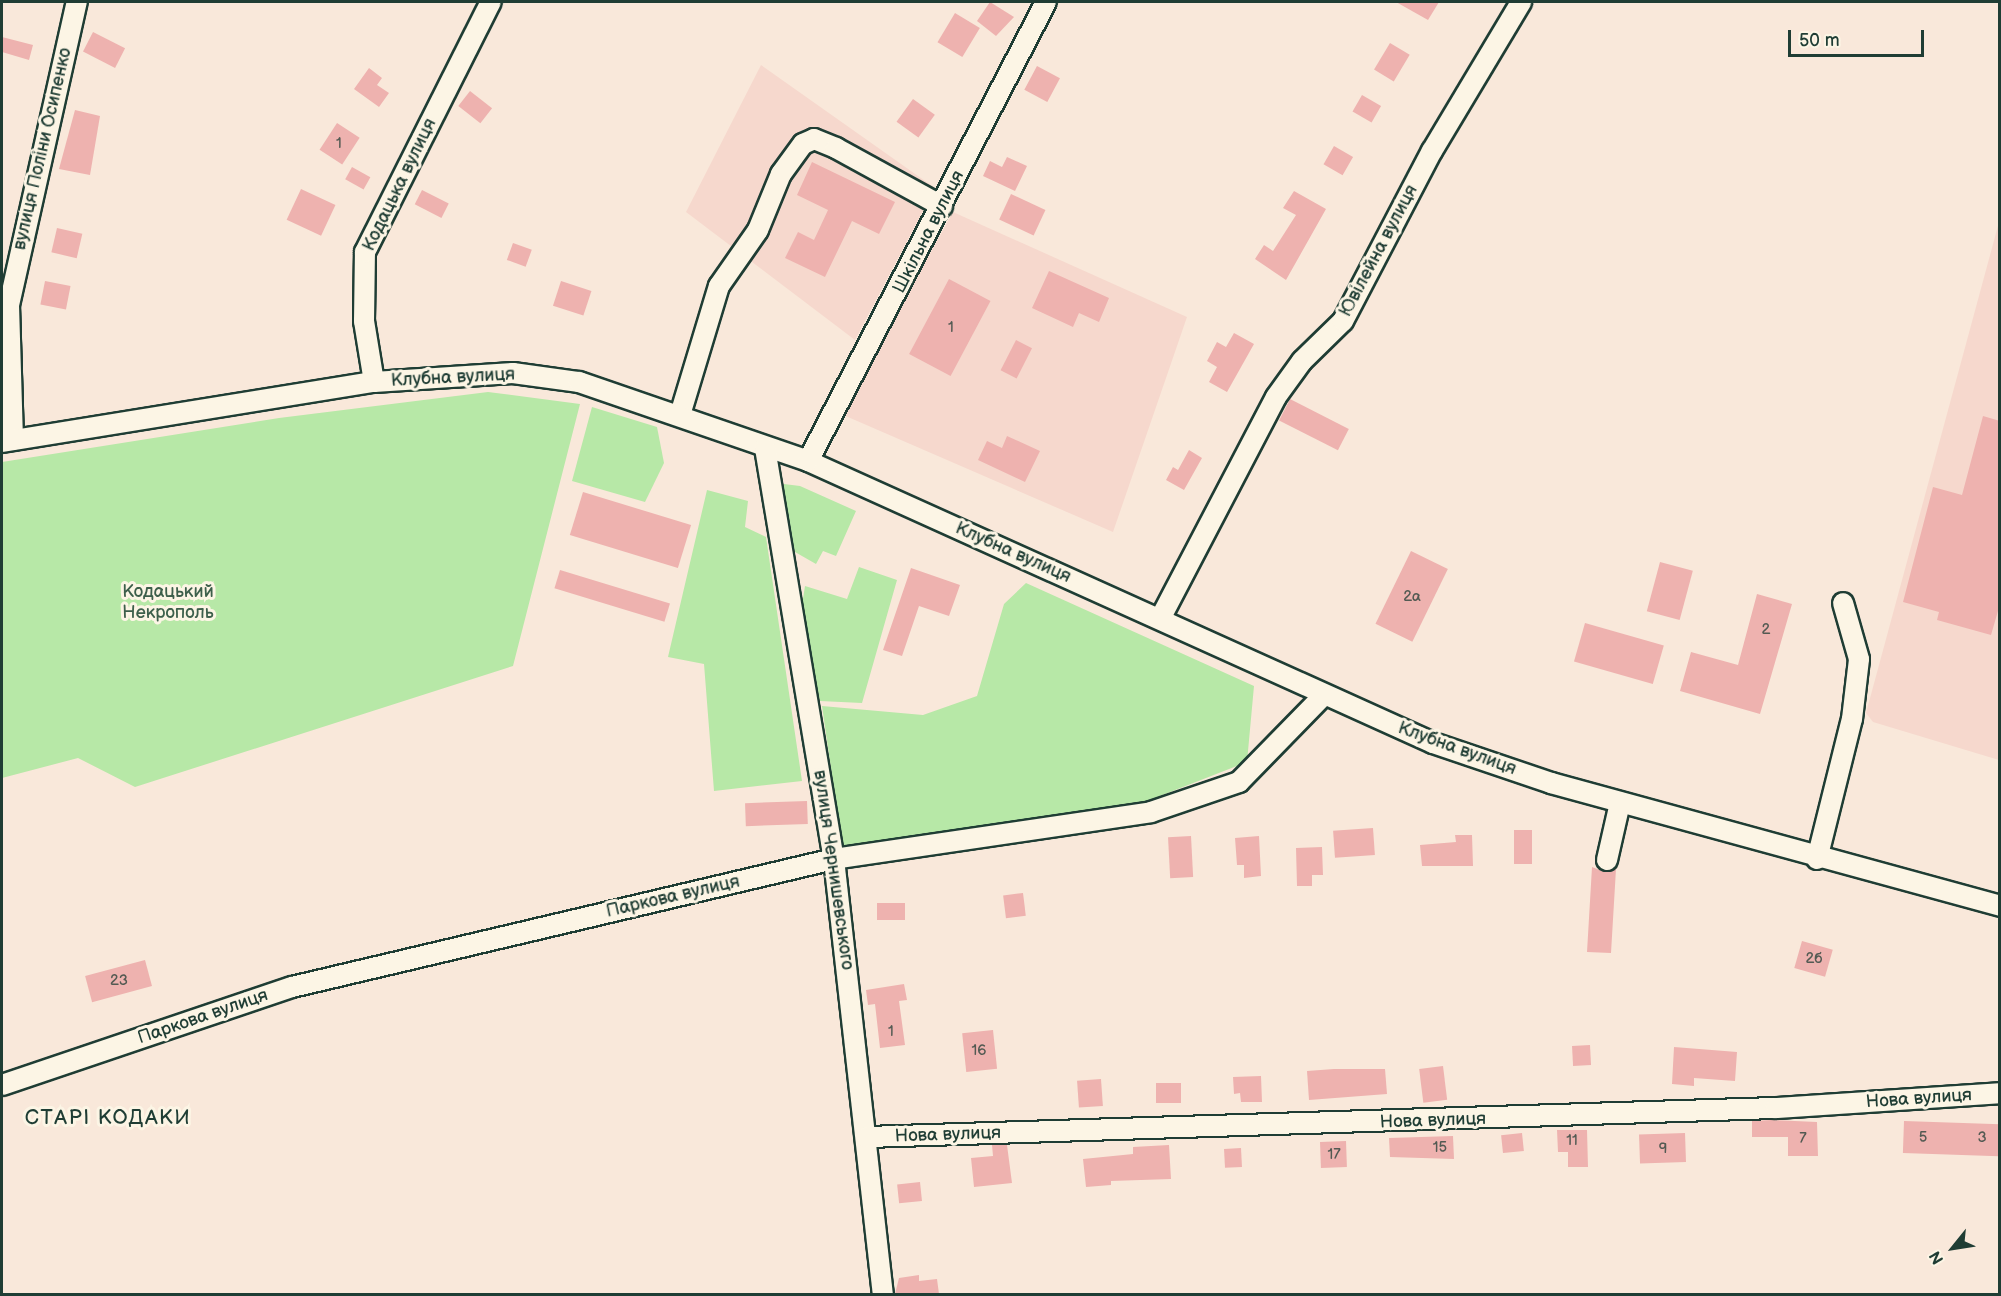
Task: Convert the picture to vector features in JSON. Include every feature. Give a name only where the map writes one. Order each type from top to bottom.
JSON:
[{"type":"street","name":"вулиця Поліни Осипенко","points":[[7,441],[9,305],[76,2]]},
{"type":"street","name":"Кодацька вулиця","points":[[374,382],[364,321],[365,252],[491,2]]},
{"type":"street","name":"Шкільна вулиця","points":[[808,461],[1046,2]]},
{"type":"street","name":"Ювілейна вулиця","points":[[1160,619],[1276,397],[1302,361],[1343,321],[1432,151],[1521,2]]},
{"type":"street","points":[[680,415],[719,286],[758,230],[781,174],[803,144],[814,139],[836,148],[942,206]]},
{"type":"street","name":"Клубна вулиця","points":[[7,441],[374,382],[513,373],[579,382],[808,461],[1160,619],[1323,696],[1433,743],[1620,803],[1817,859],[2000,906]]},
{"type":"street","name":"вулиця Чернишевського","points":[[765,448],[834,859],[883,1294]]},
{"type":"street","points":[[1817,859],[1852,719],[1859,659],[1843,603]]},
{"type":"street","name":"Паркова вулиця","points":[[2,1085],[292,987],[834,859],[1151,812],[1239,782],[1323,696]]},
{"type":"street","points":[[1607,860],[1620,803]]},
{"type":"street","name":"Нова вулиця","points":[[867,1137],[1776,1108],[2000,1093]]},
{"type":"shaded area","points":[[761,65],[935,188],[855,340],[686,212]]},
{"type":"shaded area","points":[[953,212],[1187,317],[1113,532],[841,414]]},
{"type":"shaded area","points":[[1999,222],[1999,760],[1873,722],[1866,713]]},
{"type":"green space","name":"Кодацький Некрополь","points":[[488,392],[580,404],[513,666],[135,787],[78,758],[2,778],[2,462],[279,418]]},
{"type":"green space","points":[[592,407],[657,427],[664,463],[645,502],[572,481]]},
{"type":"green space","points":[[784,484],[800,486],[856,511],[836,556],[823,551],[816,564],[795,552],[782,505]]},
{"type":"green space","points":[[707,490],[748,501],[745,527],[766,537],[802,781],[714,791],[704,664],[668,657]]},
{"type":"green space","points":[[859,567],[897,580],[862,703],[820,701],[800,618],[805,586],[847,599]]},
{"type":"green space","points":[[1026,583],[1254,686],[1247,762],[1142,803],[843,852],[822,706],[923,715],[977,696],[1004,604]]},
{"type":"building","points":[[990,2],[1014,17],[996,36],[977,21]]},
{"type":"building","points":[[1396,2],[1439,2],[1428,20]]},
{"type":"building","points":[[955,13],[980,28],[962,57],[937,42]]},
{"type":"building","points":[[93,32],[125,48],[115,68],[83,52]]},
{"type":"building","points":[[2,37],[33,45],[29,60],[2,52]]},
{"type":"building","points":[[1390,43],[1410,55],[1394,81],[1374,70]]},
{"type":"building","points":[[1037,66],[1060,78],[1047,102],[1024,90]]},
{"type":"building","points":[[369,68],[382,78],[377,85],[389,93],[379,107],[354,89]]},
{"type":"building","points":[[470,91],[492,108],[480,123],[458,106]]},
{"type":"building","points":[[1362,95],[1381,106],[1372,122],[1352,111]]},
{"type":"building","points":[[913,99],[935,115],[918,138],[897,122]]},
{"type":"building","points":[[75,110],[100,116],[90,175],[59,169]]},
{"type":"building","points":[[337,123],[360,138],[342,165],[320,150]]},
{"type":"building","points":[[1334,146],[1353,157],[1343,175],[1324,164]]},
{"type":"building","points":[[1007,157],[1027,166],[1015,191],[983,176],[990,161],[1002,167]]},
{"type":"building","points":[[812,162],[895,202],[879,234],[852,221],[825,277],[785,258],[798,232],[814,240],[828,210],[797,195]]},
{"type":"building","points":[[352,167],[370,177],[364,189],[345,179]]},
{"type":"building","points":[[301,189],[335,205],[321,236],[287,220]]},
{"type":"building","points":[[422,190],[449,204],[441,218],[415,204]]},
{"type":"building","points":[[1294,191],[1326,209],[1286,280],[1255,259],[1264,245],[1273,251],[1296,215],[1283,208]]},
{"type":"building","points":[[1011,194],[1045,210],[1034,235],[999,219]]},
{"type":"building","points":[[57,228],[82,234],[77,258],[51,252]]},
{"type":"building","points":[[513,243],[532,250],[526,267],[507,260]]},
{"type":"building","points":[[1049,271],[1109,298],[1099,322],[1079,313],[1073,327],[1032,308]]},
{"type":"building","points":[[949,279],[990,301],[951,376],[909,354]]},
{"type":"building","points":[[45,281],[71,286],[66,310],[40,305]]},
{"type":"building","points":[[561,281],[591,291],[583,316],[553,306]]},
{"type":"building","points":[[1234,333],[1254,344],[1227,392],[1209,382],[1217,367],[1207,361],[1217,342],[1226,347]]},
{"type":"building","points":[[1016,340],[1032,348],[1017,378],[1001,370]]},
{"type":"building","points":[[1290,399],[1349,429],[1338,450],[1279,420]]},
{"type":"building","points":[[1983,416],[2000,421],[2000,604],[1991,635],[1937,620],[1939,612],[1903,602],[1933,487],[1962,495]]},
{"type":"building","points":[[1007,436],[1040,451],[1025,482],[978,460],[987,441],[1002,448]]},
{"type":"building","points":[[1189,450],[1202,458],[1184,490],[1166,480],[1173,467],[1178,470]]},
{"type":"building","points":[[583,492],[691,525],[678,568],[570,535]]},
{"type":"building","points":[[1411,551],[1448,569],[1412,642],[1375,624]]},
{"type":"building","points":[[1660,562],[1693,571],[1680,620],[1647,611]]},
{"type":"building","points":[[911,568],[960,585],[949,616],[919,606],[902,656],[883,650]]},
{"type":"building","points":[[560,570],[670,604],[664,622],[554,588]]},
{"type":"building","points":[[1757,594],[1792,604],[1760,714],[1680,691],[1691,652],[1738,665]]},
{"type":"building","points":[[1585,623],[1664,646],[1653,684],[1574,661]]},
{"type":"building","points":[[807,801],[808,824],[746,826],[745,803]]},
{"type":"building","points":[[1373,828],[1375,855],[1335,858],[1333,831]]},
{"type":"building","points":[[1514,830],[1532,830],[1532,864],[1514,864]]},
{"type":"building","points":[[1455,835],[1472,835],[1473,866],[1422,866],[1420,845],[1456,842]]},
{"type":"building","points":[[1191,836],[1193,877],[1170,878],[1168,837]]},
{"type":"building","points":[[1259,836],[1261,876],[1244,878],[1244,865],[1237,865],[1235,838]]},
{"type":"building","points":[[1322,847],[1323,875],[1312,875],[1312,886],[1297,886],[1296,848]]},
{"type":"building","points":[[1592,867],[1605,872],[1616,869],[1611,953],[1587,952]]},
{"type":"building","points":[[1023,893],[1026,916],[1006,918],[1003,895]]},
{"type":"building","points":[[877,903],[905,903],[905,920],[877,920]]},
{"type":"building","points":[[1802,941],[1833,950],[1825,977],[1794,968]]},
{"type":"building","points":[[145,960],[152,986],[92,1002],[85,976]]},
{"type":"building","points":[[904,984],[907,1000],[899,1001],[905,1045],[880,1048],[875,1004],[868,1005],[866,990]]},
{"type":"building","points":[[993,1030],[997,1069],[966,1072],[962,1033]]},
{"type":"building","points":[[1590,1045],[1591,1065],[1573,1066],[1572,1046]]},
{"type":"building","points":[[1674,1047],[1737,1052],[1735,1081],[1694,1078],[1694,1086],[1672,1084]]},
{"type":"building","points":[[1443,1066],[1447,1100],[1423,1103],[1419,1069]]},
{"type":"building","points":[[1385,1069],[1387,1094],[1309,1100],[1307,1071]]},
{"type":"building","points":[[1261,1076],[1262,1102],[1241,1102],[1240,1093],[1234,1094],[1233,1077]]},
{"type":"building","points":[[1101,1079],[1103,1106],[1079,1108],[1077,1081]]},
{"type":"building","points":[[1156,1083],[1181,1083],[1181,1103],[1156,1103]]},
{"type":"building","points":[[1752,1121],[1817,1122],[1818,1156],[1788,1156],[1788,1137],[1752,1137]]},
{"type":"building","points":[[1904,1121],[2000,1124],[1999,1156],[1903,1153]]},
{"type":"building","points":[[1557,1130],[1587,1130],[1588,1167],[1568,1167],[1568,1152],[1558,1152]]},
{"type":"building","points":[[1522,1133],[1524,1151],[1503,1153],[1501,1135]]},
{"type":"building","points":[[1685,1133],[1686,1162],[1640,1164],[1639,1135]]},
{"type":"building","points":[[1453,1136],[1454,1159],[1390,1157],[1389,1138]]},
{"type":"building","points":[[1346,1141],[1347,1167],[1321,1168],[1320,1142]]},
{"type":"building","points":[[992,1145],[1007,1145],[1012,1183],[974,1187],[971,1158],[993,1156]]},
{"type":"building","points":[[1169,1145],[1171,1179],[1111,1181],[1111,1185],[1086,1187],[1083,1159],[1133,1154],[1133,1147]]},
{"type":"building","points":[[1241,1148],[1242,1167],[1225,1168],[1224,1149]]},
{"type":"building","points":[[920,1182],[922,1201],[899,1203],[897,1184]]},
{"type":"building","points":[[919,1275],[919,1281],[937,1279],[939,1294],[895,1294],[899,1278]]},
{"type":"district","name":"СТАРІ КОДАКИ","points":[[108,1118]]}]
